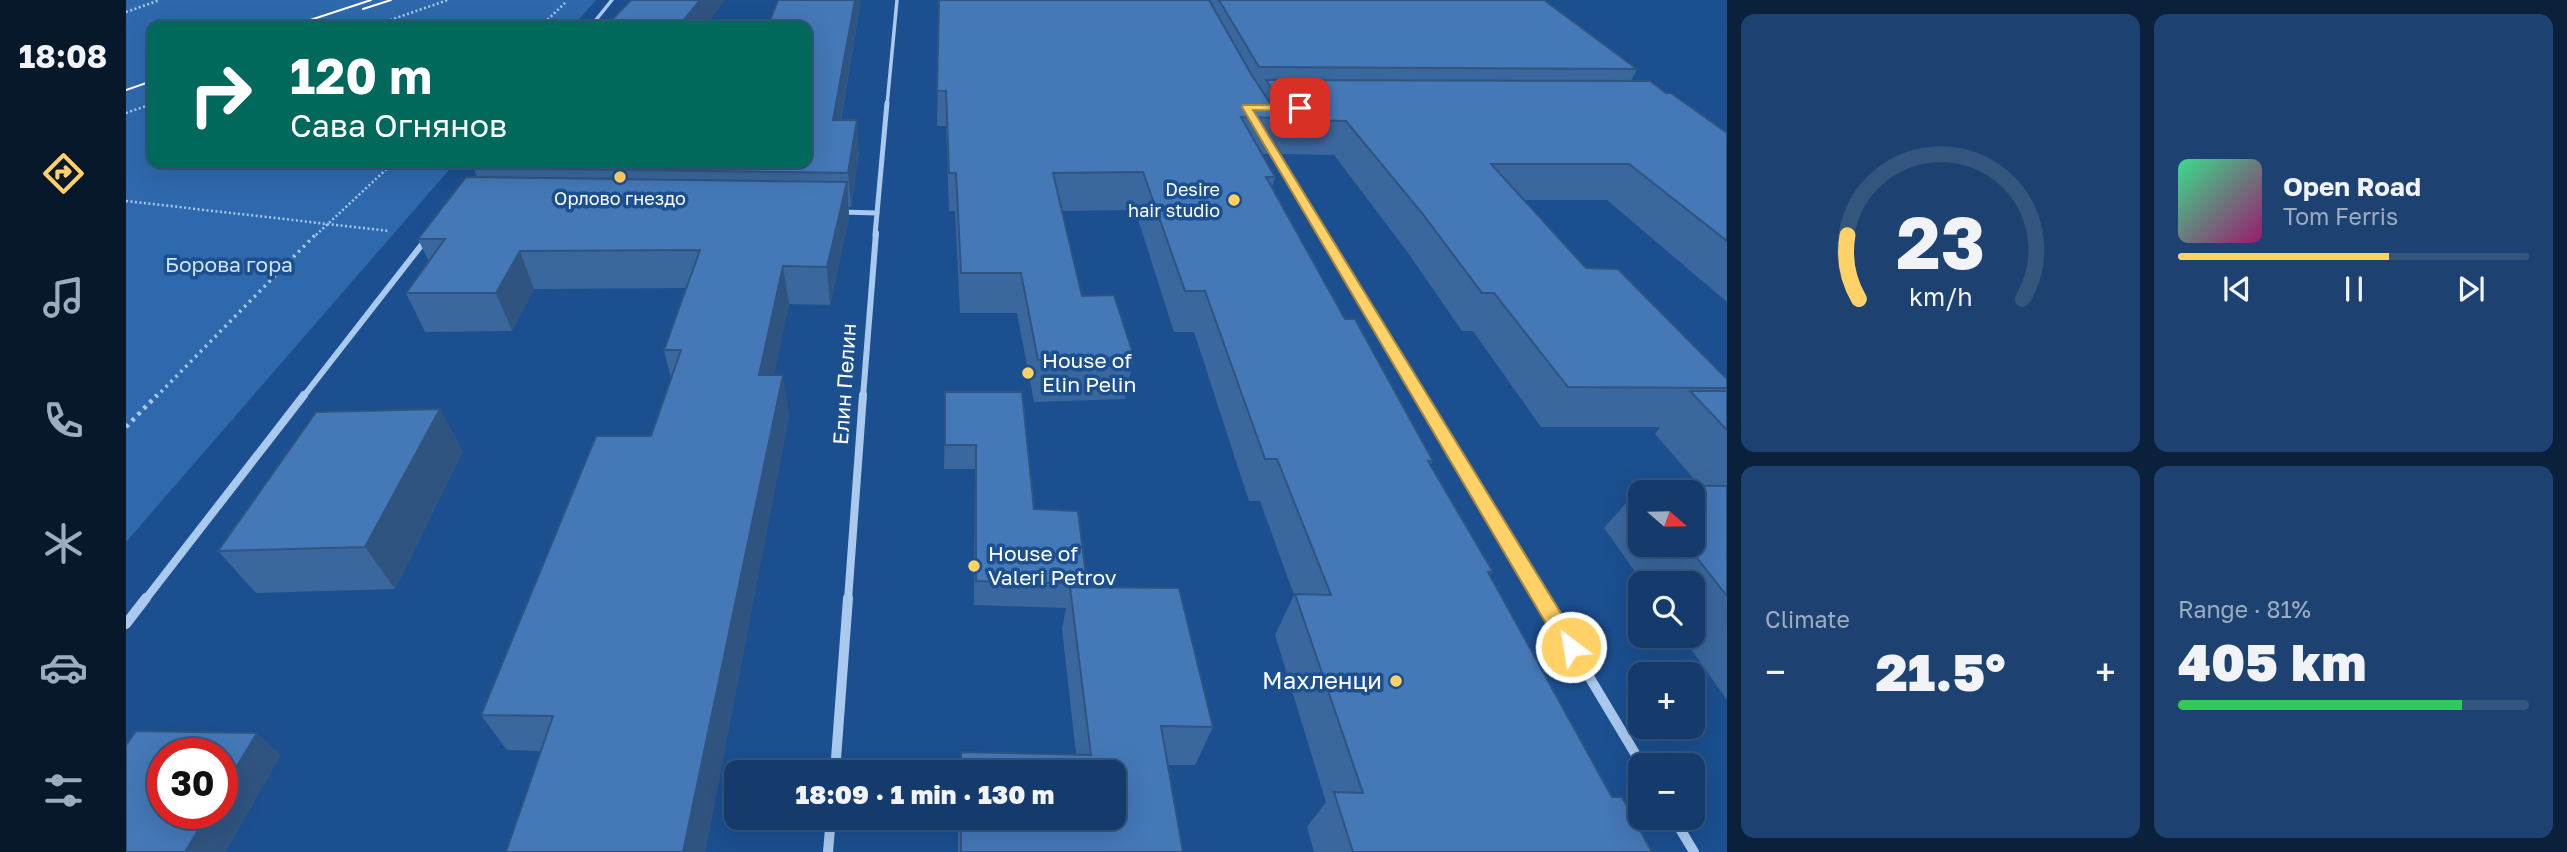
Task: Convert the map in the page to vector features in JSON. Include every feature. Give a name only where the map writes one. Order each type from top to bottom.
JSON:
[{"type":"street","points":[[596,21],[612,0]]},
{"type":"street","name":"Елин Пелин","points":[[836,760],[877,213],[897,0]]},
{"type":"street","points":[[1261,131],[1635,753]]},
{"type":"street","points":[[836,212],[877,213]]},
{"type":"street","points":[[126,624],[436,226]]},
{"type":"street","points":[[828,852],[830,830]]},
{"type":"street","points":[[1681,830],[1694,852]]},
{"type":"path","points":[[126,12],[160,0]]},
{"type":"path","points":[[387,21],[448,0]]},
{"type":"path","points":[[546,21],[569,0]]},
{"type":"path","points":[[126,113],[147,106]]},
{"type":"path","points":[[126,428],[326,224],[388,168]]},
{"type":"path","points":[[126,201],[428,236]]},
{"type":"green space","name":"Борова гора","points":[[126,0],[596,0],[577,21],[147,21],[147,168],[451,168],[126,542]]},
{"type":"building","points":[[631,0],[700,0],[683,21],[611,21]]},
{"type":"building","points":[[778,0],[855,0],[833,120],[857,120],[848,173],[475,168],[812,168],[812,21],[770,21]]},
{"type":"building","points":[[939,0],[1209,0],[1251,74],[1280,118],[1241,117],[1275,177],[1266,177],[1345,319],[1355,319],[1433,461],[1428,461],[1493,572],[1488,572],[1612,797],[1622,797],[1628,808],[1628,830],[1640,830],[1652,852],[1353,852],[1334,792],[1363,793],[1295,594],[1331,595],[1277,459],[1265,459],[1205,291],[1185,291],[1143,172],[1053,173],[1082,296],[1114,295],[1134,357],[1038,360],[1021,273],[961,273],[956,173],[949,173],[946,91],[937,91]]},
{"type":"building","points":[[1219,0],[1544,0],[1637,69],[1259,67]]},
{"type":"building","points":[[1266,80],[1650,81],[1666,93],[1671,93],[1727,133],[1727,241],[1629,164],[1491,164],[1586,268],[1618,269],[1727,379],[1727,388],[1568,387],[1494,293],[1482,293],[1422,213],[1346,121],[1292,120]]},
{"type":"building","points":[[466,177],[847,182],[827,267],[783,266],[759,375],[783,375],[683,852],[506,852],[553,716],[481,715],[596,436],[651,436],[681,350],[664,350],[700,250],[520,251],[496,293],[406,293],[445,239],[418,239]]},
{"type":"building","points":[[1690,391],[1727,391],[1727,430]]},
{"type":"building","points":[[945,392],[1022,392],[1034,509],[1078,511],[1087,584],[976,581],[976,445],[945,445]]},
{"type":"building","points":[[440,409],[365,547],[218,551],[316,412]]},
{"type":"building","points":[[1705,486],[1727,486],[1727,596],[1696,557],[1705,557]]},
{"type":"building","points":[[1070,587],[1179,588],[1213,727],[1161,726],[1183,852],[961,852],[961,830],[1126,830],[1126,760],[961,760],[961,752],[1091,755]]},
{"type":"building","points":[[136,731],[257,733],[238,764],[238,738],[147,738],[147,829],[199,829],[185,852],[126,852],[126,745]]},
{"type":"tram line","points":[[307,21],[371,0]]},
{"type":"tram line","points":[[363,9],[391,0]]},
{"type":"tram line","points":[[126,90],[147,83]]},
{"type":"place","name":"Орлово гнездо","points":[[620,177]]},
{"type":"place","name":"Desire hair studio","points":[[1234,200]]},
{"type":"place","name":"House of Elin Pelin","points":[[1028,373]]},
{"type":"place","name":"House of Valeri Petrov","points":[[974,566]]},
{"type":"place","name":"Махленци","points":[[1396,681]]},
{"type":"route","points":[[1300,108],[1247,107],[1571,647]]}]
